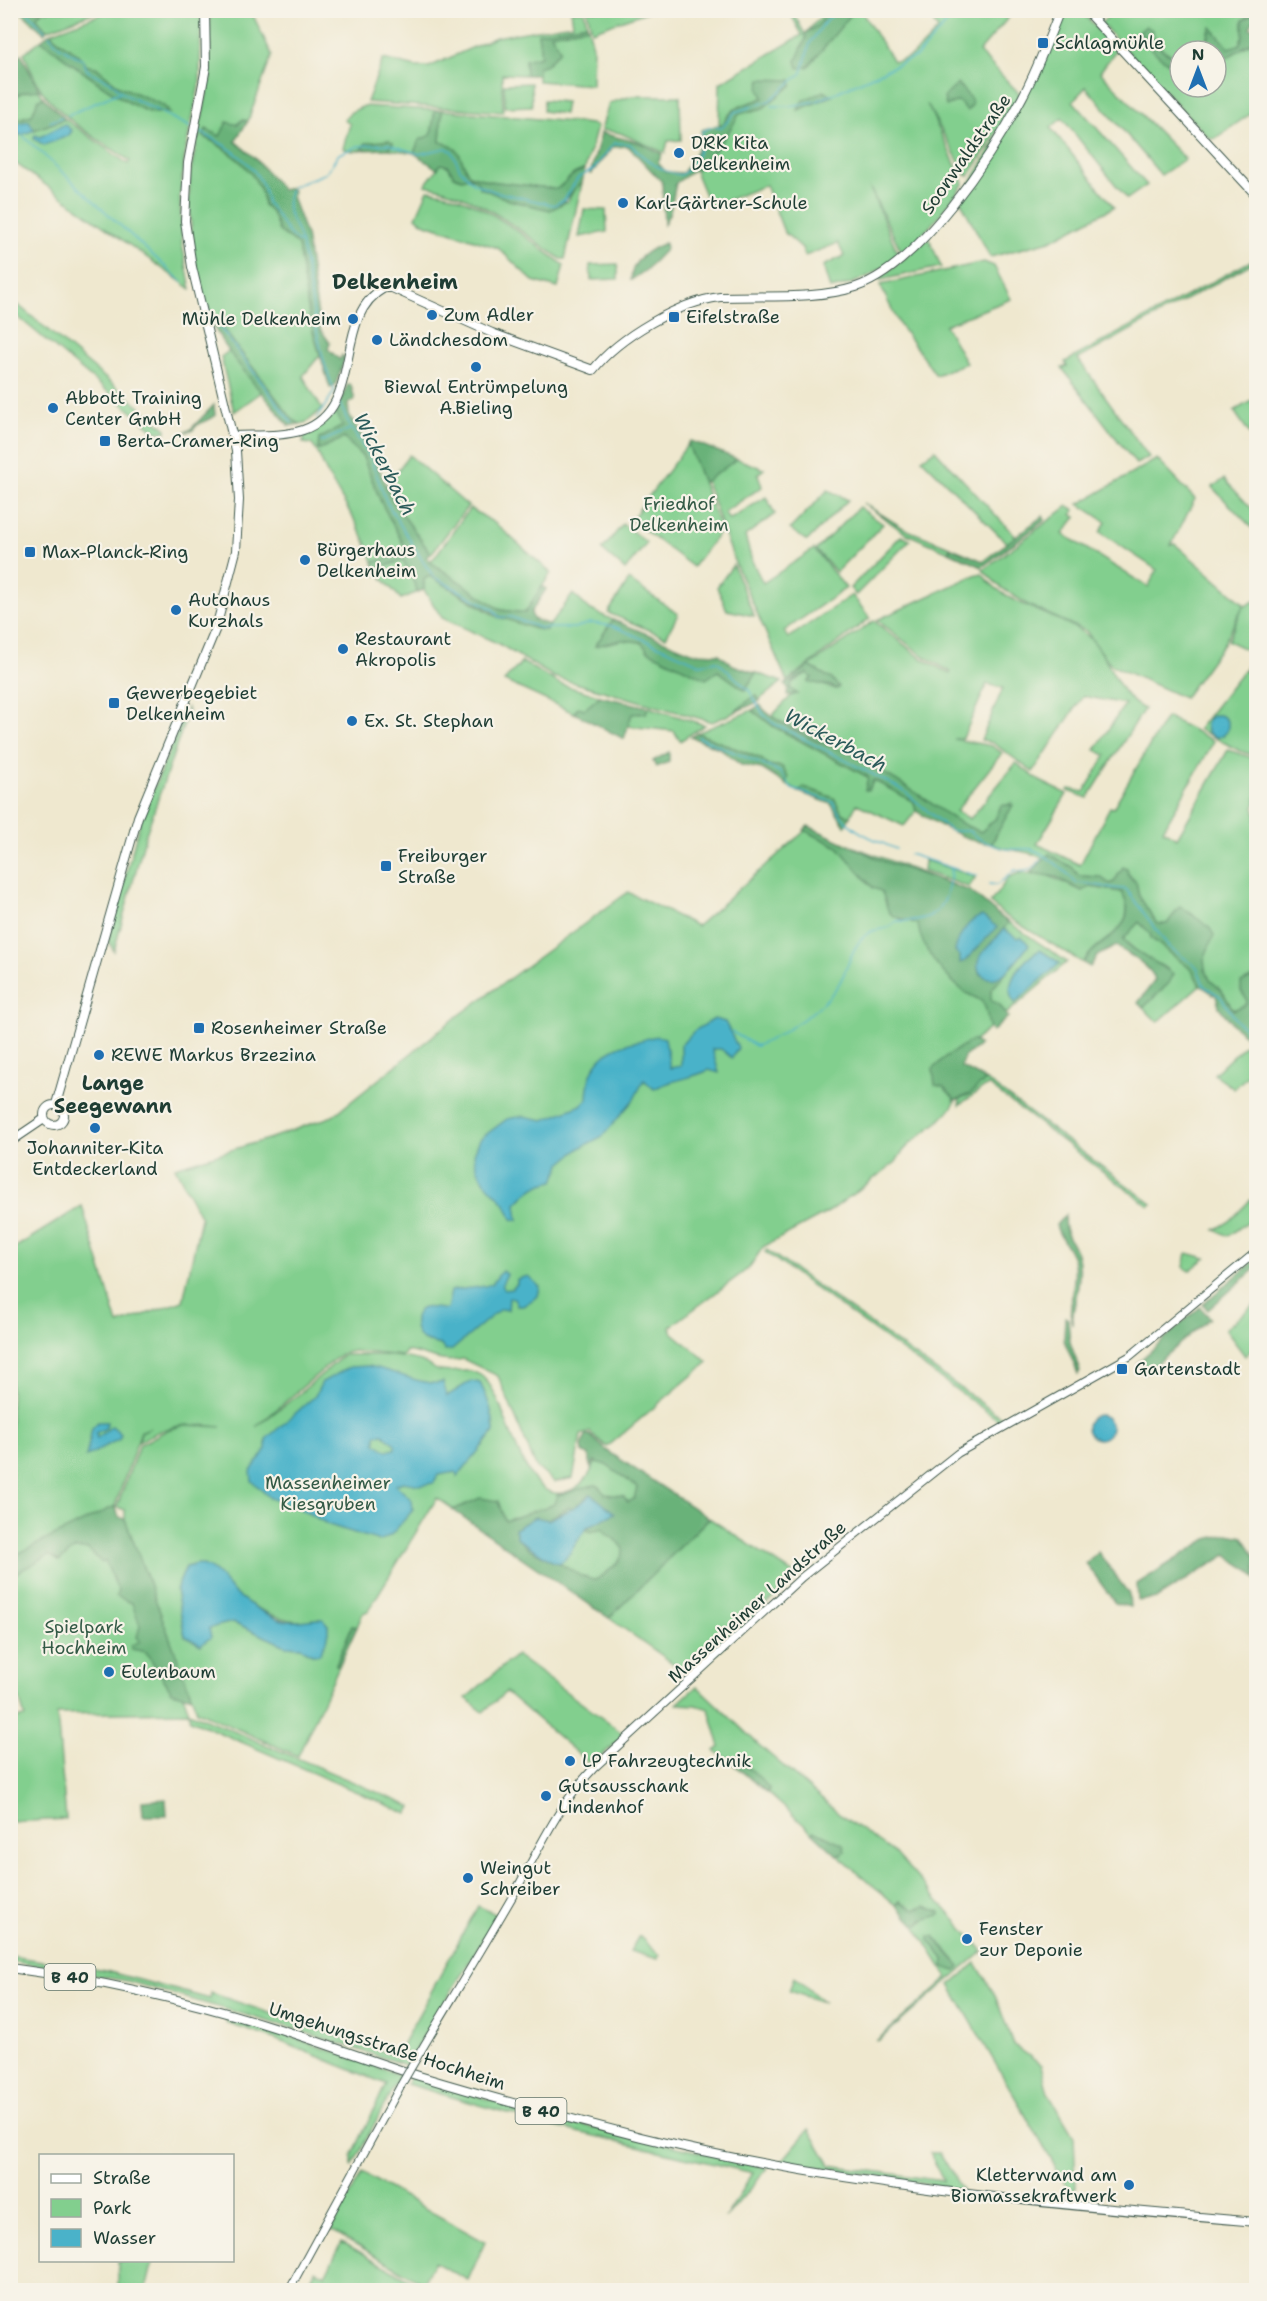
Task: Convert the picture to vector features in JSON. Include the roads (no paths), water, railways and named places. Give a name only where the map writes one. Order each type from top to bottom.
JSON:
[{"type":"main road","points":[[56,1104],[138,817],[210,644],[226,598],[238,524],[236,451],[233,433],[194,278],[186,236],[186,178],[206,67],[205,10]]},
{"type":"main road","name":"Soonwaldstraße","points":[[263,434],[296,432],[309,428],[323,419],[334,405],[340,390],[359,316],[379,291],[392,288],[492,333],[593,370],[611,352],[646,326],[703,301],[720,297],[844,290],[867,282],[895,262],[940,221],[1004,129],[1029,86],[1060,10]]},
{"type":"main road","points":[[1085,10],[1257,195]]},
{"type":"main road","points":[[233,433],[263,434]]},
{"type":"main road","points":[[233,433],[247,436],[263,434]]},
{"type":"main road","points":[[236,451],[247,436]]},
{"type":"main road","points":[[44,1119],[52,1125],[63,1121],[63,1109],[56,1104]]},
{"type":"main road","points":[[10,1142],[44,1119],[47,1107],[56,1104]]},
{"type":"main road","name":"Umgehungsstraße Hochheim","points":[[11,1968],[117,1986],[208,2008],[518,2105],[795,2171],[964,2195],[1257,2221]]},
{"type":"street","name":"Massenheimer Landstraße","points":[[289,2290],[416,2058],[514,1894],[555,1817],[573,1790],[802,1577],[950,1459],[972,1443],[1130,1356],[1257,1252]]},
{"type":"water","points":[[29,121],[34,130],[22,135],[13,133],[11,128],[14,124]]},
{"type":"water","points":[[65,124],[72,131],[68,136],[44,145],[34,139],[35,135],[40,137]]},
{"type":"water","points":[[1217,715],[1227,722],[1228,726],[1221,736],[1217,737],[1207,730],[1206,726],[1213,716]]},
{"type":"water","points":[[982,916],[997,927],[965,961],[960,963],[960,956],[955,951],[958,940],[972,921]]},
{"type":"water","points":[[1004,929],[1017,938],[1022,937],[1029,945],[1002,975],[989,978],[982,975],[978,962]]},
{"type":"water","points":[[1040,950],[1060,963],[1015,1003],[1011,996],[1012,980],[1027,959]]},
{"type":"water","points":[[714,1019],[725,1022],[738,1048],[732,1058],[721,1049],[712,1049],[719,1073],[709,1070],[654,1089],[644,1080],[634,1099],[603,1136],[580,1148],[561,1164],[554,1181],[538,1186],[525,1195],[516,1204],[518,1220],[512,1219],[503,1201],[486,1183],[477,1166],[474,1154],[480,1139],[507,1119],[523,1116],[544,1120],[581,1105],[587,1099],[590,1076],[594,1067],[607,1053],[626,1044],[654,1037],[665,1038],[670,1068],[681,1066],[681,1045],[694,1031]]},
{"type":"water","points":[[502,1271],[507,1274],[502,1284],[504,1290],[512,1289],[517,1284],[517,1279],[528,1276],[540,1287],[538,1296],[523,1306],[517,1306],[514,1298],[509,1298],[508,1310],[500,1309],[452,1350],[445,1351],[441,1345],[425,1341],[420,1337],[415,1329],[415,1319],[419,1310],[423,1308],[447,1309],[451,1291],[490,1285]]},
{"type":"water","points":[[368,1366],[427,1382],[443,1382],[447,1396],[471,1381],[480,1383],[493,1419],[494,1432],[457,1477],[456,1472],[438,1475],[434,1483],[420,1485],[403,1482],[396,1485],[412,1500],[413,1510],[391,1535],[380,1541],[329,1525],[297,1507],[270,1498],[252,1481],[251,1471],[266,1449],[266,1439],[315,1396],[322,1382],[350,1367]],"holes":[[[383,1434],[395,1444],[395,1449],[387,1451],[376,1443],[376,1435]]]},
{"type":"water","points":[[1099,1415],[1104,1416],[1110,1422],[1110,1432],[1104,1438],[1099,1439],[1094,1438],[1088,1432],[1087,1427],[1088,1422],[1094,1416]]},
{"type":"water","points":[[98,1422],[107,1422],[106,1428],[96,1433],[97,1438],[112,1426],[121,1434],[119,1439],[86,1457],[92,1428]]},
{"type":"water","points":[[591,1494],[615,1513],[587,1527],[565,1560],[559,1563],[553,1562],[518,1539],[515,1529],[535,1517],[548,1520],[576,1506]]},
{"type":"water","points":[[198,1564],[211,1569],[237,1595],[271,1616],[287,1621],[323,1619],[328,1625],[328,1638],[319,1654],[312,1654],[301,1647],[286,1646],[233,1622],[209,1628],[211,1637],[201,1645],[185,1636],[176,1590],[186,1567]]},
{"type":"waterway","points":[[26,10],[45,31]]},
{"type":"waterway","name":"Wickerbach","points":[[335,392],[318,337],[300,239],[288,210],[289,193],[292,187],[326,173],[339,154],[358,146],[388,144],[419,154],[446,148],[452,151],[460,169],[473,183],[496,192],[554,205],[564,200],[578,178],[594,169],[614,143],[630,144],[653,164],[681,175],[697,156],[702,131],[712,127],[722,128],[735,112],[769,101],[802,73],[810,43],[824,23],[839,10]]},
{"type":"waterway","points":[[772,106],[790,106],[817,101],[917,56],[959,10]]},
{"type":"waterway","points":[[49,35],[60,47],[83,60],[87,70],[112,83],[124,94],[192,128]]},
{"type":"waterway","points":[[68,115],[120,92]]},
{"type":"waterway","points":[[50,122],[62,117]]},
{"type":"waterway","points":[[196,130],[242,158],[259,178],[267,203],[291,235],[302,244]]},
{"type":"waterway","points":[[22,135],[183,283]]},
{"type":"waterway","points":[[209,313],[292,423]]},
{"type":"waterway","points":[[317,418],[334,392]]},
{"type":"waterway","name":"Wickerbach","points":[[339,402],[351,428],[370,457],[387,503],[434,577],[493,609],[499,617],[511,617],[540,628],[574,628],[591,623],[613,626],[700,664],[717,661],[749,690],[764,715],[773,723],[903,790],[951,831],[969,831],[982,840],[1002,848],[1037,851],[1055,863],[1076,883],[1126,889],[1169,947],[1197,967],[1204,986],[1220,996],[1237,1021],[1256,1040]]},
{"type":"waterway","points":[[321,442],[350,429]]},
{"type":"waterway","points":[[698,737],[780,772],[792,789],[833,802],[851,826],[896,849]]},
{"type":"waterway","points":[[909,854],[977,876]]},
{"type":"waterway","points":[[989,884],[997,885],[1015,870],[1030,869],[1043,858]]},
{"type":"waterway","points":[[950,880],[951,869]]},
{"type":"waterway","points":[[732,1032],[756,1046],[779,1035],[805,1018],[836,988],[862,938],[896,921],[917,920],[933,914],[943,902],[949,882]]},
{"type":"place","name":"Schlagmühle","points":[[1043,43]]},
{"type":"place","name":"DRK Kita Delkenheim","points":[[679,153]]},
{"type":"place","name":"Karl-Gärtner-Schule","points":[[623,203]]},
{"type":"place","name":"Zum Adler","points":[[432,315]]},
{"type":"place","name":"Eifelstraße","points":[[674,317]]},
{"type":"place","name":"Mühle Delkenheim","points":[[353,319]]},
{"type":"place","name":"Ländchesdom","points":[[377,340]]},
{"type":"place","name":"Biewal Entrümpelung A.Bieling","points":[[476,367]]},
{"type":"place","name":"Abbott Training Center GmbH","points":[[53,408]]},
{"type":"place","name":"Berta-Cramer-Ring","points":[[105,441]]},
{"type":"place","name":"Max-Planck-Ring","points":[[30,552]]},
{"type":"place","name":"Bürgerhaus Delkenheim","points":[[305,560]]},
{"type":"place","name":"Autohaus Kurzhals","points":[[176,610]]},
{"type":"place","name":"Restaurant Akropolis","points":[[343,649]]},
{"type":"place","name":"Gewerbegebiet Delkenheim","points":[[114,703]]},
{"type":"place","name":"Ex. St. Stephan","points":[[352,721]]},
{"type":"place","name":"Freiburger Straße","points":[[386,866]]},
{"type":"place","name":"Rosenheimer Straße","points":[[199,1028]]},
{"type":"place","name":"REWE Markus Brzezina","points":[[99,1055]]},
{"type":"place","name":"Johanniter-Kita Entdeckerland","points":[[95,1128]]},
{"type":"place","name":"Gartenstadt","points":[[1122,1369]]},
{"type":"place","name":"Eulenbaum","points":[[109,1672]]},
{"type":"place","name":"LP Fahrzeugtechnik","points":[[570,1761]]},
{"type":"place","name":"Gutsausschank Lindenhof","points":[[546,1796]]},
{"type":"place","name":"Weingut Schreiber","points":[[468,1878]]},
{"type":"place","name":"Fenster zur Deponie","points":[[967,1939]]},
{"type":"place","name":"Kletterwand am Biomassekraftwerk","points":[[1129,2185]]},
{"type":"district","name":"Delkenheim","points":[[395,282]]},
{"type":"district","name":"Lange Seegewann","points":[[113,1094]]},
{"type":"park label","name":"Friedhof Delkenheim","points":[[679,514]]},
{"type":"park label","name":"Massenheimer Kiesgruben","points":[[328,1493]]},
{"type":"park label","name":"Spielpark Hochheim","points":[[84,1637]]}]
